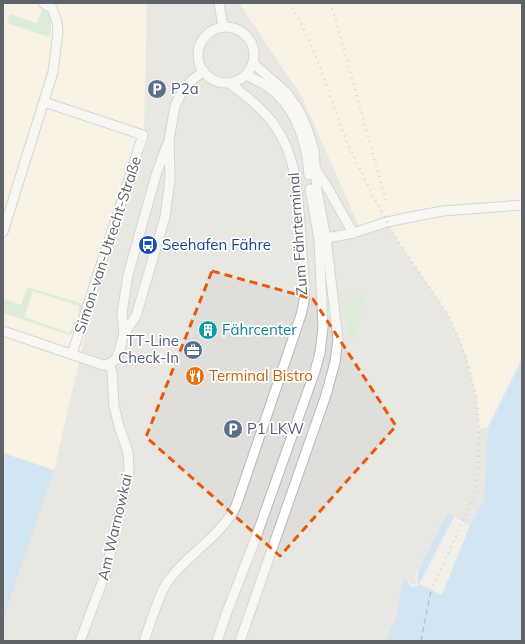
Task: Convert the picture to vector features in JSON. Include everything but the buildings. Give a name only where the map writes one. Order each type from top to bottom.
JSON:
[{"type":"street","points":[[3,232],[53,72],[58,31],[57,22],[52,8],[43,3]]},
{"type":"street","points":[[219,3],[223,26]]},
{"type":"street","points":[[3,331],[103,365],[109,364],[116,359],[124,334],[136,316],[165,217],[170,179],[169,140],[173,112],[179,96],[192,80],[204,71],[198,60],[199,46],[206,35],[216,28],[223,26],[235,28],[246,34],[250,39],[254,50],[253,63],[246,75],[229,83]]},
{"type":"street","name":"Zum Fährterminal","points":[[240,641],[330,384],[338,339],[316,191],[314,150],[307,128],[298,109],[287,93],[253,63]]},
{"type":"street","name":"Zum Fährterminal","points":[[144,641],[167,582],[227,521],[240,497],[301,315],[304,301],[298,190],[293,162],[286,145],[277,129],[256,105],[229,83],[215,80],[204,71]]},
{"type":"street","name":"Zum Fährterminal","points":[[217,641],[315,372],[320,353],[322,327],[323,238],[310,191],[309,166],[305,145],[295,118],[277,94],[266,85],[246,75]]},
{"type":"street","name":"Simon-van-Utrecht-Straße","points":[[44,102],[143,135],[72,354]]},
{"type":"street","points":[[124,334],[122,312],[128,275],[156,175],[169,140]]},
{"type":"street","points":[[315,169],[326,184],[353,233]]},
{"type":"street","points":[[323,238],[353,233],[416,216],[443,211],[522,204]]},
{"type":"street","name":"Am Warnowkai","points":[[80,641],[106,572],[129,472],[128,452],[114,406],[112,372],[109,364]]},
{"type":"highlighted area","points":[[212,271],[313,299],[396,426],[280,556],[146,437]]},
{"type":"shaded area","points":[[3,3],[147,3],[144,133],[148,134],[148,139],[88,323],[54,470],[3,453]]},
{"type":"shaded area","points":[[147,3],[239,3],[302,97],[361,231],[387,222],[398,241],[447,313],[465,352],[477,400],[479,429],[488,427],[484,499],[470,525],[418,586],[411,587],[404,577],[397,615],[385,641],[3,641],[3,620],[54,470],[88,323],[148,139],[148,134],[144,134]]},
{"type":"shaded area","points":[[239,3],[522,3],[522,359],[488,427],[479,429],[477,400],[456,332],[447,313],[387,223],[361,231],[302,97]]},
{"type":"green space","points":[[42,9],[51,13],[51,35],[46,36],[7,23],[10,14],[37,23]]},
{"type":"green space","points":[[27,287],[80,303],[84,308],[78,312],[79,306],[33,291],[24,317],[70,333],[75,319],[79,322],[76,332],[69,335],[3,313],[3,299],[21,305]]},
{"type":"green space","points":[[364,294],[356,339],[347,337],[344,295]]},
{"type":"water","points":[[522,359],[522,641],[385,641],[397,615],[404,576],[411,587],[418,586],[417,578],[419,569],[447,513],[470,525],[484,499],[488,427]]},
{"type":"water","points":[[3,453],[54,470],[3,620]]},
{"type":"pier","points":[[454,517],[470,525],[442,595],[419,584]]},
{"type":"pier","points":[[417,569],[419,569],[417,578],[418,586],[411,587],[404,574],[412,585],[416,584],[415,578]]},
{"type":"ferry route","points":[[421,641],[431,590]]},
{"type":"railway","points":[[289,3],[299,19],[313,48],[346,140],[375,200],[398,241],[447,313],[461,343],[470,371],[477,400],[479,429],[478,472],[474,495],[431,590]]},
{"type":"railway","points":[[330,3],[387,205]]},
{"type":"place","name":"P2a","points":[[157,89]]},
{"type":"place","name":"Seehafen Fähre","points":[[148,245]]},
{"type":"place","name":"Fährcenter","points":[[208,330]]},
{"type":"place","name":"TT-Line Check-In","points":[[193,350]]},
{"type":"place","name":"Terminal Bistro","points":[[195,376]]},
{"type":"place","name":"P1 LKW","points":[[233,429]]}]
